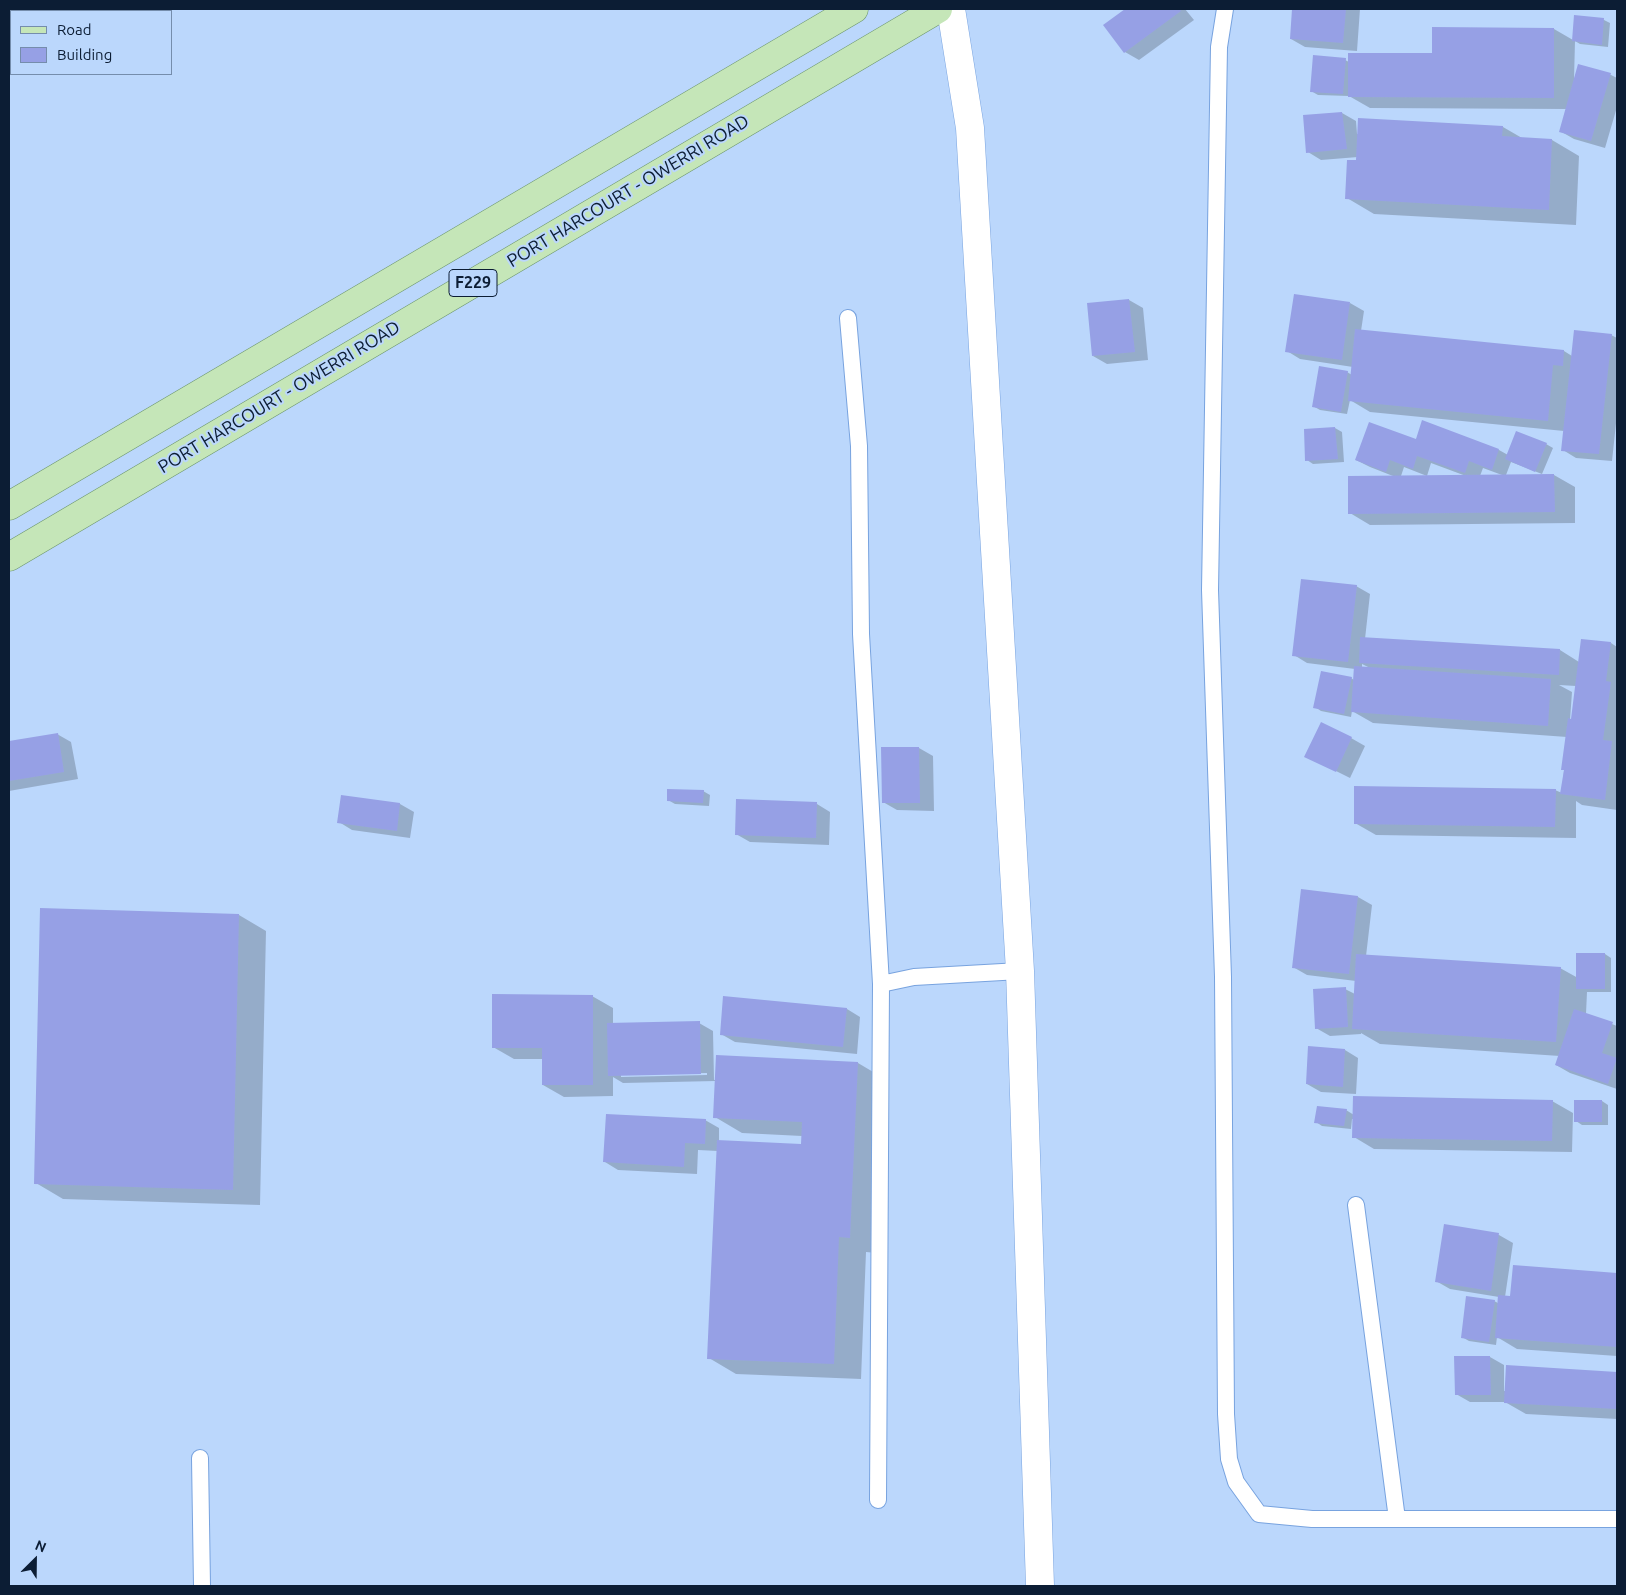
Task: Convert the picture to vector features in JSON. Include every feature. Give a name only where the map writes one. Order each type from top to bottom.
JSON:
[{"type":"main road","name":"F229","points":[[9,506],[854,9]]},
{"type":"main road","name":"PORT HARCOURT - OWERRI ROAD","points":[[9,557],[938,9]]},
{"type":"street","points":[[951,9],[970,128],[1020,971],[1040,1586]]},
{"type":"lane","points":[[1225,9],[1219,46],[1210,590],[1223,977],[1226,1414],[1229,1459],[1236,1482],[1259,1514],[1312,1519],[1617,1519]]},
{"type":"lane","points":[[848,318],[859,446],[861,634],[881,984],[878,1500]]},
{"type":"lane","points":[[881,984],[914,977],[1020,971]]},
{"type":"lane","points":[[1356,1205],[1397,1519]]},
{"type":"lane","points":[[200,1458],[202,1586]]},
{"type":"building","points":[[1125,9],[1179,9],[1181,11],[1124,53],[1103,25]]},
{"type":"building","points":[[1292,9],[1346,9],[1343,43],[1290,39]]},
{"type":"building","points":[[1574,15],[1604,18],[1602,45],[1572,41]]},
{"type":"building","points":[[1432,27],[1554,28],[1554,98],[1348,97],[1348,53],[1432,53]]},
{"type":"building","points":[[1313,55],[1346,58],[1343,94],[1310,92]]},
{"type":"building","points":[[1578,64],[1611,73],[1591,141],[1559,132]]},
{"type":"building","points":[[1342,112],[1347,149],[1306,153],[1303,115]]},
{"type":"building","points":[[1358,118],[1503,126],[1502,136],[1552,139],[1549,210],[1345,199],[1347,160],[1356,160]]},
{"type":"building","points":[[1294,294],[1350,302],[1342,360],[1285,352]]},
{"type":"building","points":[[1129,299],[1135,352],[1092,356],[1087,303]]},
{"type":"building","points":[[1355,329],[1564,350],[1563,366],[1553,365],[1548,421],[1348,401]]},
{"type":"building","points":[[1574,330],[1612,334],[1599,454],[1561,451]]},
{"type":"building","points":[[1319,366],[1348,371],[1341,412],[1312,407]]},
{"type":"building","points":[[1422,420],[1499,449],[1492,470],[1469,461],[1465,473],[1417,456],[1413,469],[1390,460],[1386,472],[1355,460],[1369,422],[1416,439]]},
{"type":"building","points":[[1335,427],[1338,459],[1305,461],[1304,429]]},
{"type":"building","points":[[1516,431],[1547,443],[1535,472],[1505,459]]},
{"type":"building","points":[[1554,474],[1555,512],[1348,514],[1348,476]]},
{"type":"building","points":[[1301,579],[1357,585],[1348,662],[1292,656]]},
{"type":"building","points":[[1360,637],[1560,649],[1559,675],[1359,663]]},
{"type":"building","points":[[1581,639],[1611,642],[1606,681],[1611,682],[1603,740],[1612,741],[1605,800],[1560,794],[1564,770],[1561,770],[1568,718],[1571,719]]},
{"type":"building","points":[[1354,666],[1551,679],[1548,726],[1351,712]]},
{"type":"building","points":[[1321,671],[1352,677],[1344,714],[1313,708]]},
{"type":"building","points":[[1321,722],[1352,737],[1336,772],[1304,757]]},
{"type":"building","points":[[58,733],[64,772],[9,781],[9,741]]},
{"type":"building","points":[[881,747],[919,747],[920,803],[882,803]]},
{"type":"building","points":[[1354,786],[1556,789],[1555,827],[1354,824]]},
{"type":"building","points":[[667,789],[704,790],[703,803],[667,801]]},
{"type":"building","points":[[341,795],[400,803],[397,831],[337,823]]},
{"type":"building","points":[[736,799],[817,802],[816,838],[735,835]]},
{"type":"building","points":[[1301,889],[1358,896],[1349,974],[1292,968]]},
{"type":"building","points":[[40,908],[239,914],[233,1190],[34,1184]]},
{"type":"building","points":[[1576,953],[1605,953],[1605,989],[1576,989]]},
{"type":"building","points":[[1356,954],[1561,967],[1556,1042],[1352,1029]]},
{"type":"building","points":[[1346,987],[1348,1027],[1315,1029],[1313,989]]},
{"type":"building","points":[[492,994],[593,995],[593,1085],[542,1085],[542,1048],[492,1048]]},
{"type":"building","points":[[723,996],[847,1008],[843,1047],[720,1035]]},
{"type":"building","points":[[1574,1009],[1613,1022],[1602,1053],[1617,1058],[1608,1084],[1555,1065]]},
{"type":"building","points":[[700,1021],[701,1074],[608,1076],[607,1023]]},
{"type":"building","points":[[1308,1046],[1345,1049],[1343,1087],[1306,1084]]},
{"type":"building","points":[[716,1055],[858,1062],[850,1238],[839,1237],[834,1364],[707,1359],[717,1140],[801,1144],[802,1122],[713,1118]]},
{"type":"building","points":[[1353,1096],[1553,1100],[1552,1141],[1352,1138]]},
{"type":"building","points":[[1574,1100],[1602,1100],[1602,1122],[1574,1122]]},
{"type":"building","points":[[1317,1106],[1347,1109],[1344,1126],[1314,1123]]},
{"type":"building","points":[[606,1114],[706,1119],[705,1144],[685,1143],[684,1167],[603,1162]]},
{"type":"building","points":[[1444,1224],[1499,1233],[1491,1291],[1435,1282]]},
{"type":"building","points":[[1513,1265],[1617,1273],[1617,1347],[1495,1338],[1498,1295],[1510,1296]]},
{"type":"building","points":[[1466,1296],[1495,1300],[1489,1342],[1461,1338]]},
{"type":"building","points":[[1454,1356],[1490,1356],[1491,1395],[1455,1395]]},
{"type":"building","points":[[1506,1365],[1617,1372],[1617,1409],[1504,1403]]}]
